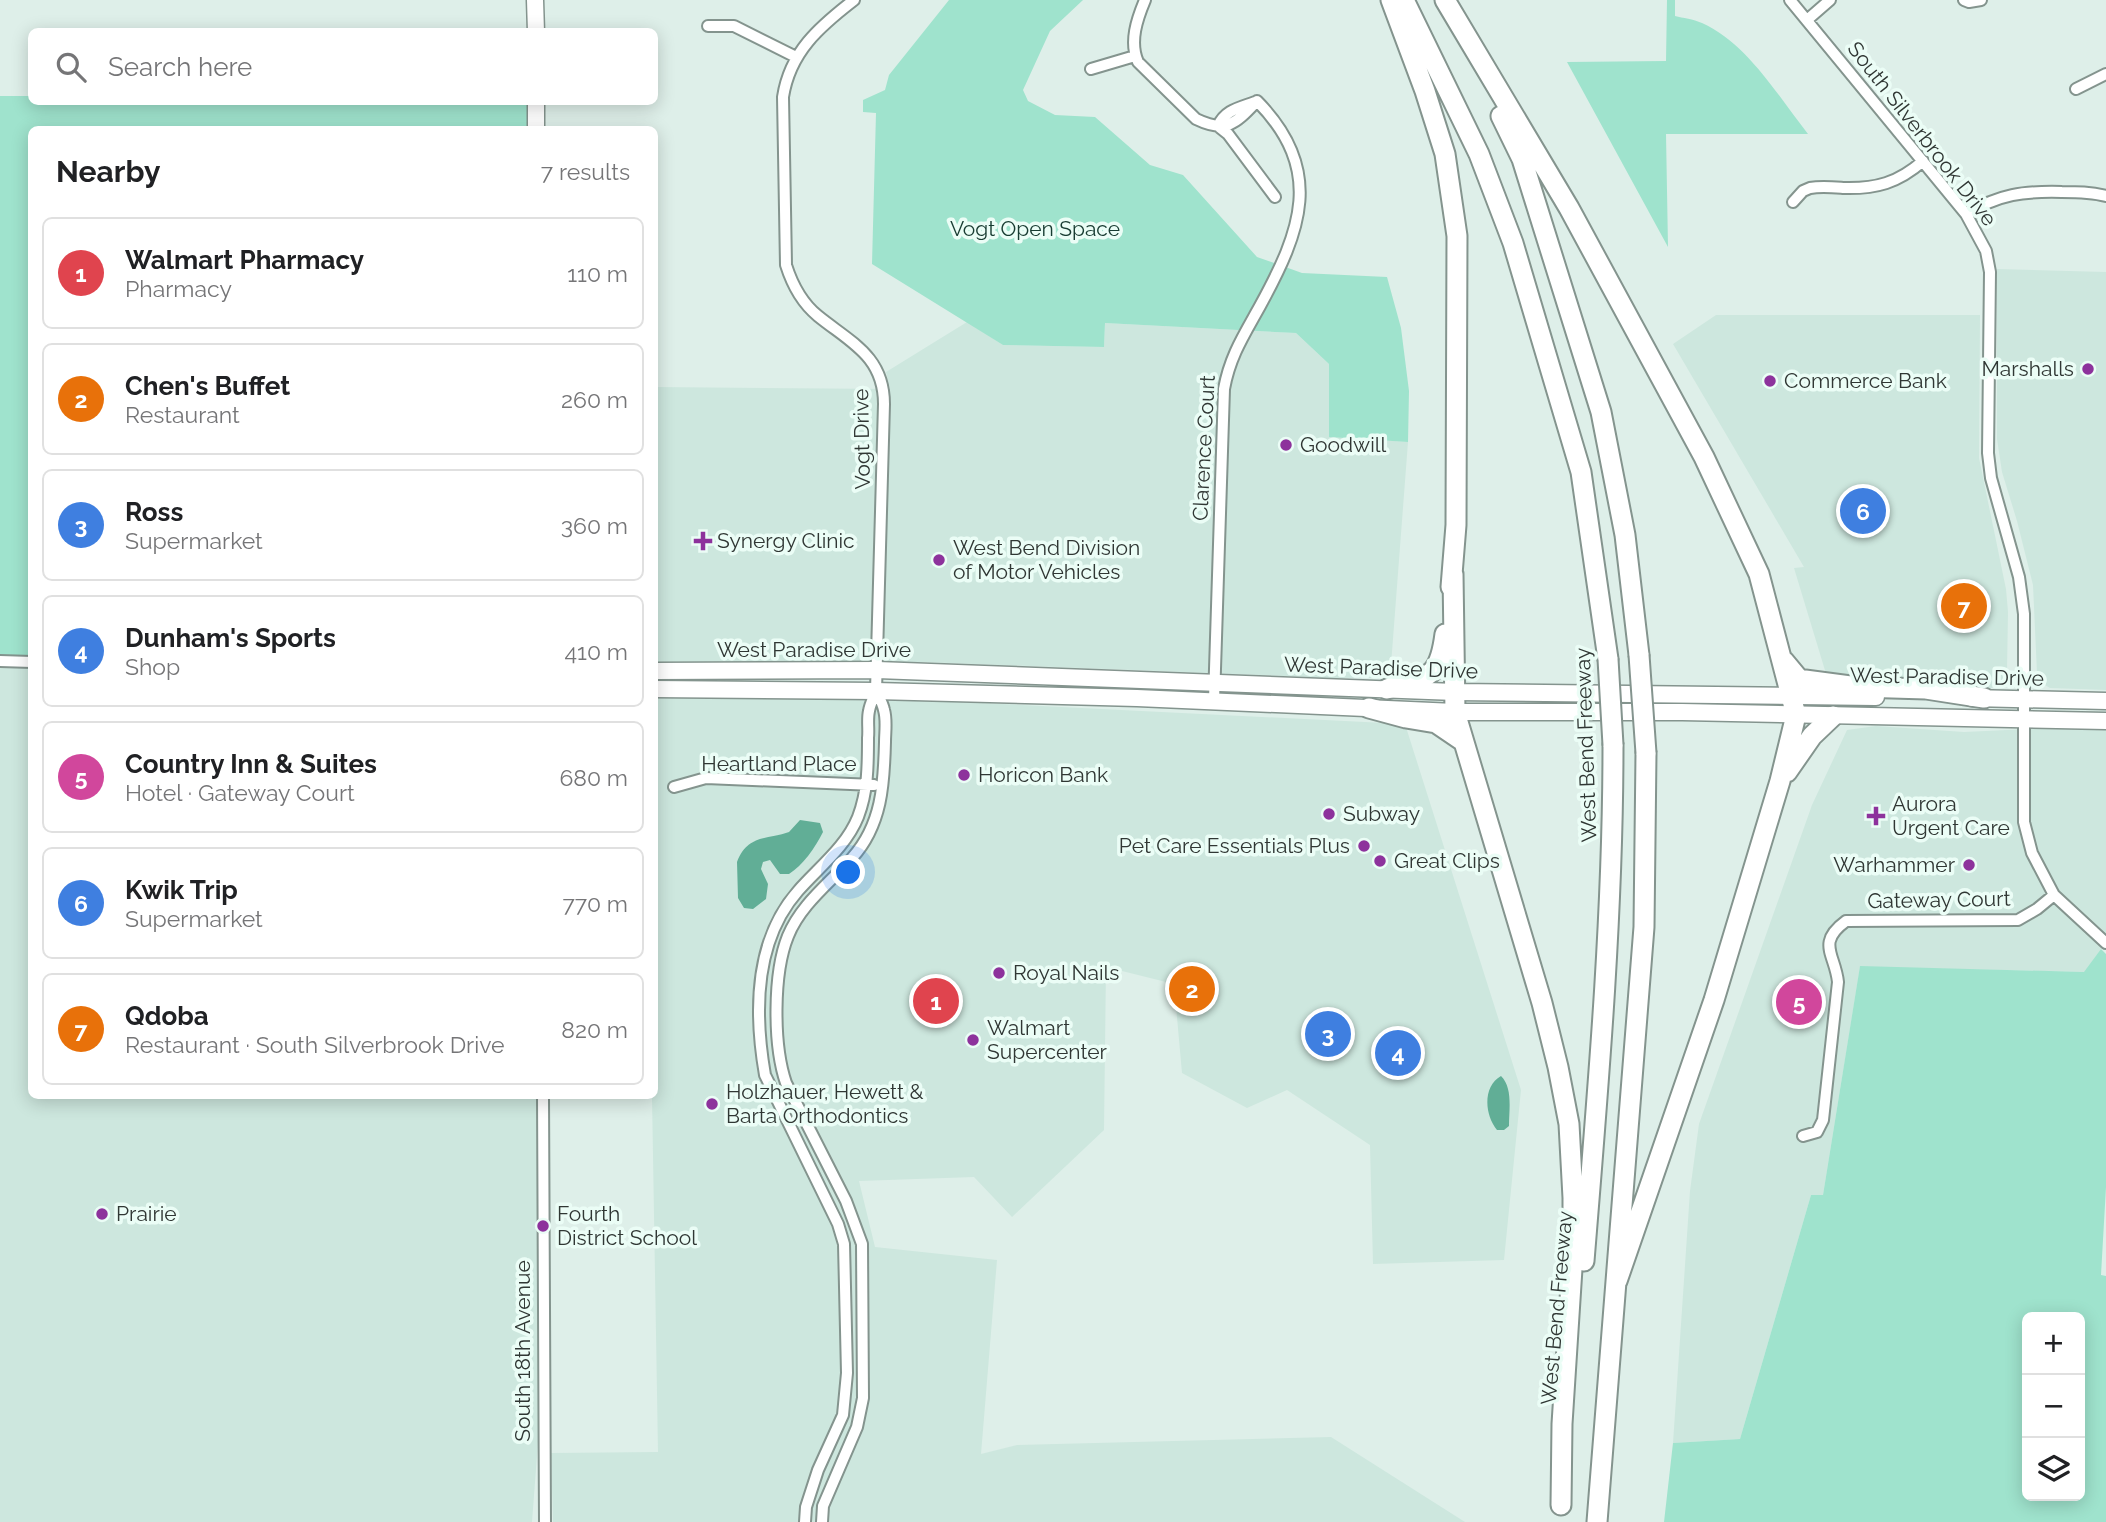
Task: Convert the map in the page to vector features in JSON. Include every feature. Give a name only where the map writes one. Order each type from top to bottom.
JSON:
[{"type":"highway","points":[[1387,690],[1426,677],[1438,665],[1443,648],[1453,574],[1456,525],[1457,236],[1445,153],[1391,0]]},
{"type":"highway","name":"West Bend Freeway","points":[[1404,0],[1479,154],[1513,243],[1581,472],[1608,659],[1613,745],[1612,860],[1598,1087],[1561,1514]]},
{"type":"highway","points":[[1444,0],[1522,159],[1601,412],[1625,535],[1639,655],[1646,752],[1644,927],[1597,1522]]},
{"type":"highway","points":[[1444,0],[1569,208],[1704,457],[1759,574],[1796,715],[1780,781],[1714,1000],[1617,1281]]},
{"type":"highway","points":[[1453,574],[1455,702],[1464,742],[1542,1003],[1569,1124],[1573,1253],[1562,1424],[1561,1514]]},
{"type":"highway","points":[[1781,658],[1792,672],[1805,680],[1858,687],[1926,689],[1984,698]]},
{"type":"highway","points":[[1369,708],[1436,723],[1464,742]]},
{"type":"highway","points":[[1780,781],[1812,736],[1833,716]]},
{"type":"street","points":[[535,0],[536,28]]},
{"type":"street","name":"Vogt Drive","points":[[854,0],[809,37],[786,79],[783,97],[786,265],[792,282],[816,314],[867,354],[884,389],[876,691]]},
{"type":"street","points":[[1145,0],[1135,31],[1135,56],[1138,62],[1196,119],[1218,126],[1228,134],[1275,197]]},
{"type":"street","name":"South Silverbrook Drive","points":[[1790,0],[1966,214],[1986,251],[1990,272],[1988,453],[2023,602],[2024,822],[2032,853],[2054,895],[2106,943]]},
{"type":"street","points":[[1807,20],[1830,0]]},
{"type":"street","points":[[1964,0],[1981,0]]},
{"type":"street","points":[[708,26],[734,26],[796,57]]},
{"type":"street","points":[[1091,69],[1135,56]]},
{"type":"street","points":[[2076,89],[2106,74]]},
{"type":"street","name":"Clarence Court","points":[[1214,700],[1228,365],[1283,260],[1297,225],[1301,204],[1297,169],[1291,149],[1273,117],[1257,101],[1228,112],[1222,116],[1218,126]]},
{"type":"street","points":[[536,105],[536,126]]},
{"type":"street","points":[[1793,202],[1810,188],[1871,188],[1887,184],[1909,173],[1923,161]]},
{"type":"street","points":[[1966,214],[1983,204],[2016,193],[2090,192],[2106,196]]},
{"type":"street","points":[[0,661],[28,662]]},
{"type":"street","name":"West Paradise Drive","points":[[658,671],[877,670],[1387,690],[1455,702],[1682,712],[2106,721]]},
{"type":"street","name":"West Paradise Drive","points":[[658,689],[876,691],[1214,700],[1369,708],[1455,702],[1792,695],[2106,701]]},
{"type":"street","points":[[805,1522],[806,1507],[818,1470],[843,1415],[847,1373],[844,1244],[838,1224],[765,1075],[761,1040],[762,966],[770,934],[781,913],[796,893],[840,847],[856,821],[868,783],[869,712],[876,691]]},
{"type":"street","points":[[822,1522],[823,1506],[856,1427],[863,1398],[862,1244],[846,1201],[780,1066],[777,1048],[779,966],[789,934],[806,905],[854,856],[875,820],[883,787],[885,713],[876,691]]},
{"type":"street","name":"Heartland Place","points":[[674,787],[706,778],[868,783],[883,787]]},
{"type":"street","name":"Gateway Court","points":[[1803,1136],[1817,1132],[1823,1120],[1838,982],[1837,969],[1829,956],[1833,931],[1846,921],[2018,920],[2054,895]]},
{"type":"street","name":"South 18th Avenue","points":[[543,1099],[545,1522]]},
{"type":"shaded area","points":[[1997,269],[2106,272],[2106,690],[2050,688],[2040,682],[2037,673],[2033,585],[2002,472],[1997,439]]},
{"type":"shaded area","points":[[1716,315],[1980,315],[1979,458],[2006,589],[2008,612],[2007,670],[1999,686],[1991,688],[1827,677],[1794,568],[1804,567],[1673,344]]},
{"type":"shaded area","points":[[967,322],[1003,345],[1104,347],[1105,323],[1296,333],[1329,364],[1330,437],[1408,442],[1390,678],[924,662],[658,664],[658,387],[890,389],[886,372]]},
{"type":"shaded area","points":[[0,668],[28,668],[28,1099],[538,1099],[540,1416],[532,1522],[0,1522]]},
{"type":"shaded area","points":[[658,697],[903,699],[1405,724],[1521,1090],[1504,1260],[1373,1264],[1370,1145],[1287,1090],[1247,1108],[1182,1073],[1174,984],[1106,967],[1104,1130],[1012,1217],[974,1177],[859,1181],[875,1247],[997,1260],[981,1454],[1017,1445],[1331,1437],[1465,1522],[553,1522],[551,1453],[658,1452],[652,1099],[658,1099]]},
{"type":"shaded area","points":[[1876,726],[1964,732],[2106,728],[2106,942],[2085,972],[1860,967],[1823,1195],[1811,1195],[1740,1439],[1673,1443],[1690,1191],[1699,1124],[1812,805],[1847,730]]},
{"type":"shaded area","points":[[800,820],[820,823],[823,832],[816,844],[804,861],[789,874],[780,874],[770,860],[763,862],[761,869],[768,884],[766,899],[753,909],[744,908],[738,898],[737,862],[741,853],[752,842],[789,832]]},
{"type":"shaded area","points":[[1501,1076],[1509,1093],[1509,1126],[1504,1130],[1497,1130],[1487,1101],[1491,1086]]},
{"type":"green space","name":"Vogt Open Space","points":[[949,0],[1083,0],[1050,31],[1023,90],[1028,101],[1055,115],[1095,117],[1150,165],[1183,175],[1257,257],[1302,273],[1387,277],[1401,328],[1409,391],[1408,442],[1329,437],[1329,364],[1296,333],[1105,323],[1104,347],[1003,345],[872,264],[876,113],[863,112],[863,100],[885,90],[889,75]]},
{"type":"green space","points":[[1667,0],[1675,0],[1675,16],[1702,23],[1733,43],[1761,72],[1808,134],[1666,134],[1668,247],[1567,62],[1666,61]]},
{"type":"green space","points":[[0,96],[28,96],[28,105],[531,105],[531,126],[28,126],[28,657],[0,657]]},
{"type":"green space","points":[[2101,949],[2106,954],[2106,1187],[2101,1275],[2106,1276],[2106,1522],[1664,1522],[1673,1443],[1740,1439],[1811,1195],[1823,1195],[1860,966],[2084,972]]},
{"type":"place","name":"Marshalls","points":[[2088,369]]},
{"type":"place","name":"Commerce Bank","points":[[1770,381]]},
{"type":"place","name":"Goodwill","points":[[1286,445]]},
{"type":"place","name":"Kwik Trip","points":[[1863,511]]},
{"type":"place","name":"Synergy Clinic","points":[[703,541]]},
{"type":"place","name":"West Bend Division of Motor Vehicles","points":[[939,560]]},
{"type":"place","name":"Qdoba","points":[[1964,606]]},
{"type":"place","name":"Horicon Bank","points":[[964,775]]},
{"type":"place","name":"Subway","points":[[1329,814]]},
{"type":"place","name":"Aurora Urgent Care","points":[[1876,816]]},
{"type":"place","name":"Pet Care Essentials Plus","points":[[1364,846]]},
{"type":"place","name":"Great Clips","points":[[1380,861]]},
{"type":"place","name":"Warhammer","points":[[1969,865]]},
{"type":"place","name":"Royal Nails","points":[[999,973]]},
{"type":"place","name":"Chen's Buffet","points":[[1192,989]]},
{"type":"place","name":"Walmart Pharmacy","points":[[936,1001]]},
{"type":"place","name":"Country Inn & Suites","points":[[1799,1002]]},
{"type":"place","name":"Ross","points":[[1328,1034]]},
{"type":"place","name":"Walmart Supercenter","points":[[973,1040]]},
{"type":"place","name":"Dunham's Sports","points":[[1398,1053]]},
{"type":"place","name":"Holzhauer, Hewett & Barta Orthodontics","points":[[712,1104]]},
{"type":"place","name":"Prairie","points":[[102,1214]]},
{"type":"place","name":"Fourth District School","points":[[543,1226]]}]
